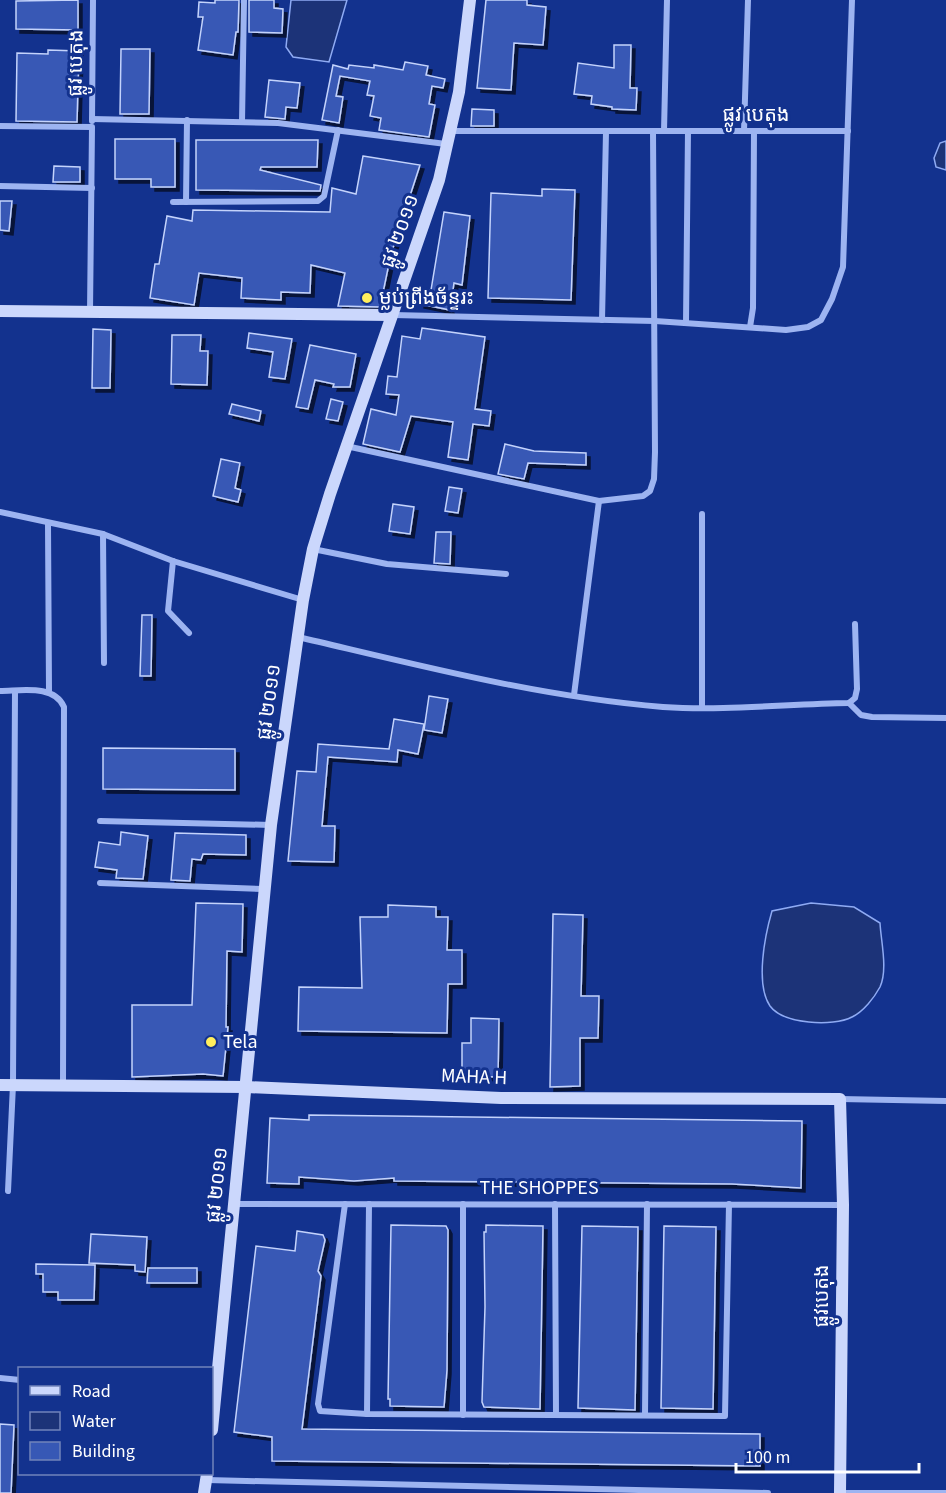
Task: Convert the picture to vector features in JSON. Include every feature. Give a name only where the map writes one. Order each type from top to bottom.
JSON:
[{"type":"main road","name":"ផ្លូវ ២០១១","points":[[213,1402],[223,1293],[236,1204],[271,825],[303,600],[313,549],[346,445],[439,180],[459,92],[470,0]]},
{"type":"main road","points":[[0,311],[391,315]]},
{"type":"main road","name":"MAHA H","points":[[6,1085],[247,1087],[501,1098],[840,1100]]},
{"type":"main road","name":"ផ្លូវបេតុង","points":[[840,1100],[843,1205],[840,1493]]},
{"type":"main road","points":[[204,1493],[207,1477]]},
{"type":"street","name":"ផ្លូវ បេតុង","points":[[90,312],[93,0]]},
{"type":"street","points":[[242,122],[244,0]]},
{"type":"street","points":[[664,131],[667,0]]},
{"type":"street","points":[[744,131],[748,0]]},
{"type":"street","points":[[391,315],[655,321],[786,330],[808,327],[821,320],[832,299],[843,267],[852,0]]},
{"type":"street","points":[[92,119],[242,122],[338,130],[446,144]]},
{"type":"street","points":[[186,202],[188,120]]},
{"type":"street","points":[[0,126],[92,127]]},
{"type":"street","points":[[173,202],[318,201],[324,196],[338,130]]},
{"type":"street","name":"ផ្លូវ បេតុង","points":[[450,131],[848,131]]},
{"type":"street","points":[[346,445],[599,501],[643,496],[650,490],[654,479],[653,131]]},
{"type":"street","points":[[686,323],[688,131]]},
{"type":"street","points":[[750,327],[753,308],[754,131]]},
{"type":"street","points":[[602,320],[606,132]]},
{"type":"street","points":[[0,186],[92,188]]},
{"type":"street","points":[[573,694],[599,501]]},
{"type":"street","points":[[0,512],[103,534],[173,561],[303,600]]},
{"type":"street","points":[[702,514],[702,708]]},
{"type":"street","points":[[48,524],[48,692]]},
{"type":"street","points":[[103,534],[104,663]]},
{"type":"street","points":[[313,549],[387,564],[506,574]]},
{"type":"street","points":[[173,561],[168,611],[189,633]]},
{"type":"street","points":[[297,637],[479,679],[630,703],[702,708],[849,703],[855,698],[857,689],[855,624]]},
{"type":"street","points":[[0,691],[48,692],[60,698],[64,707],[63,1085]]},
{"type":"street","points":[[8,1191],[6,1085],[15,691]]},
{"type":"street","points":[[849,703],[861,715],[872,717],[946,718]]},
{"type":"street","points":[[100,821],[271,825]]},
{"type":"street","points":[[100,883],[265,889]]},
{"type":"street","name":"MAHA H","points":[[840,1100],[946,1101]]},
{"type":"street","name":"THE SHOPPES","points":[[236,1204],[843,1205]]},
{"type":"street","points":[[345,1204],[318,1404],[320,1411],[367,1414],[725,1416],[729,1204]]},
{"type":"street","points":[[367,1414],[369,1204]]},
{"type":"street","points":[[463,1204],[464,1415]]},
{"type":"street","points":[[555,1204],[556,1415]]},
{"type":"street","points":[[645,1415],[647,1204]]},
{"type":"street","points":[[0,1378],[18,1380]]},
{"type":"street","points":[[207,1477],[768,1493]]},
{"type":"street","points":[[840,1493],[946,1493]]},
{"type":"water","points":[[291,0],[347,0],[329,62],[293,57],[286,47]]},
{"type":"water","points":[[946,141],[946,170],[936,167],[934,158],[940,143]]},
{"type":"water","points":[[811,903],[854,907],[880,923],[884,972],[880,987],[864,1008],[856,1015],[844,1020],[821,1023],[786,1017],[776,1012],[765,997],[763,959],[772,911]]},
{"type":"building","points":[[78,0],[78,30],[16,29],[16,1]]},
{"type":"building","points":[[215,0],[239,0],[238,32],[236,32],[233,55],[198,50],[203,17],[198,17],[199,2],[215,3]]},
{"type":"building","points":[[249,0],[274,0],[274,8],[283,9],[282,33],[249,32]]},
{"type":"building","points":[[486,0],[527,0],[527,5],[546,7],[543,45],[514,43],[511,90],[477,88]]},
{"type":"building","points":[[614,45],[631,45],[630,88],[637,88],[636,110],[612,109],[612,107],[591,104],[592,96],[574,94],[578,63],[614,68]]},
{"type":"building","points":[[121,49],[150,49],[149,114],[120,114]]},
{"type":"building","points":[[48,50],[79,51],[77,122],[16,121],[17,53],[48,54]]},
{"type":"building","points":[[405,62],[428,66],[426,75],[445,79],[443,88],[432,86],[429,104],[435,105],[429,137],[379,130],[381,118],[370,116],[374,96],[367,95],[370,81],[340,76],[336,96],[343,97],[339,123],[322,120],[333,65],[348,69],[349,65],[374,68],[374,65],[403,70]]},
{"type":"building","points":[[269,80],[300,83],[297,108],[286,107],[285,119],[265,117]]},
{"type":"building","points":[[472,109],[494,110],[494,126],[471,126]]},
{"type":"building","points":[[115,139],[175,139],[175,187],[151,187],[151,179],[115,179]]},
{"type":"building","points":[[196,140],[318,140],[317,167],[261,167],[260,170],[321,185],[320,191],[196,190]]},
{"type":"building","points":[[363,156],[420,165],[391,254],[380,307],[338,306],[345,273],[311,265],[310,293],[281,292],[281,300],[241,298],[242,278],[199,273],[194,305],[150,298],[155,264],[159,264],[167,216],[192,221],[193,210],[330,212],[332,188],[356,194]]},
{"type":"building","points":[[54,166],[80,167],[80,182],[53,182]]},
{"type":"building","points":[[542,189],[575,190],[571,300],[488,298],[491,193],[542,196]]},
{"type":"building","points":[[0,201],[12,201],[9,231],[0,230]]},
{"type":"building","points":[[444,212],[470,216],[462,285],[454,283],[450,310],[420,304],[423,289],[431,290]]},
{"type":"building","points":[[422,328],[485,337],[475,409],[491,411],[489,426],[473,424],[468,460],[448,457],[453,422],[411,416],[400,452],[363,444],[371,409],[396,415],[399,395],[386,394],[388,376],[397,377],[402,336],[420,339]]},
{"type":"building","points":[[93,329],[111,330],[110,388],[92,388]]},
{"type":"building","points":[[249,333],[292,339],[285,379],[269,377],[273,352],[247,348]]},
{"type":"building","points":[[172,335],[201,335],[200,351],[208,351],[207,385],[171,384]]},
{"type":"building","points":[[310,345],[356,354],[350,387],[333,387],[334,384],[315,380],[308,409],[296,407]]},
{"type":"building","points":[[331,399],[343,402],[338,421],[326,419]]},
{"type":"building","points":[[232,404],[261,411],[259,421],[229,414]]},
{"type":"building","points":[[505,444],[534,451],[586,453],[586,465],[528,463],[524,479],[498,474]]},
{"type":"building","points":[[221,459],[240,463],[235,488],[241,490],[238,502],[213,496]]},
{"type":"building","points":[[449,487],[462,489],[458,513],[445,511]]},
{"type":"building","points":[[393,504],[414,507],[410,534],[389,531]]},
{"type":"building","points":[[436,532],[451,532],[450,564],[434,563]]},
{"type":"building","points":[[142,615],[152,615],[151,676],[140,676]]},
{"type":"building","points":[[429,696],[448,699],[442,733],[424,730]]},
{"type":"building","points":[[394,719],[424,724],[418,754],[398,750],[397,762],[328,757],[322,826],[335,826],[334,862],[288,861],[297,771],[316,772],[318,744],[389,749]]},
{"type":"building","points":[[103,748],[235,749],[235,790],[103,789]]},
{"type":"building","points":[[121,832],[148,836],[143,879],[116,878],[117,870],[95,867],[99,842],[120,845]]},
{"type":"building","points":[[175,833],[246,835],[246,855],[203,854],[201,860],[192,859],[190,881],[171,880]]},
{"type":"building","points":[[196,903],[243,904],[242,952],[227,951],[226,1027],[228,1027],[223,1076],[203,1074],[132,1077],[132,1005],[192,1005]]},
{"type":"building","points":[[388,905],[436,907],[436,917],[448,917],[447,950],[462,950],[462,984],[448,984],[447,1033],[298,1031],[299,987],[362,988],[360,917],[388,917]]},
{"type":"building","points":[[553,914],[583,915],[581,996],[599,996],[598,1038],[580,1038],[580,1086],[550,1087]]},
{"type":"building","points":[[471,1018],[499,1019],[498,1077],[462,1076],[462,1043],[471,1043]]},
{"type":"building","points":[[309,1115],[802,1121],[801,1188],[732,1184],[394,1181],[394,1178],[354,1181],[299,1177],[299,1184],[267,1183],[270,1118],[309,1120]]},
{"type":"building","points":[[391,1225],[446,1226],[448,1230],[447,1370],[444,1407],[390,1406],[390,1399],[388,1399]]},
{"type":"building","points":[[486,1225],[543,1226],[540,1409],[484,1407],[482,1402],[485,1307],[484,1232],[486,1232]]},
{"type":"building","points":[[582,1226],[638,1227],[635,1410],[578,1408]]},
{"type":"building","points":[[664,1226],[716,1227],[713,1409],[661,1408]]},
{"type":"building","points":[[297,1231],[323,1235],[325,1240],[318,1271],[321,1276],[302,1429],[760,1434],[760,1466],[272,1461],[272,1437],[234,1432],[256,1246],[295,1251]]},
{"type":"building","points":[[91,1234],[147,1237],[145,1272],[135,1271],[135,1265],[89,1263]]},
{"type":"building","points":[[36,1264],[95,1265],[94,1300],[58,1300],[58,1292],[43,1292],[43,1274],[36,1274]]},
{"type":"building","points":[[148,1268],[197,1268],[197,1283],[147,1283]]},
{"type":"building","points":[[0,1424],[14,1425],[11,1493],[0,1493]]},
{"type":"place","name":"ម្លប់ព្រីងច័ន្ទរះ","points":[[367,298]]},
{"type":"place","name":"Tela","points":[[211,1042]]}]
